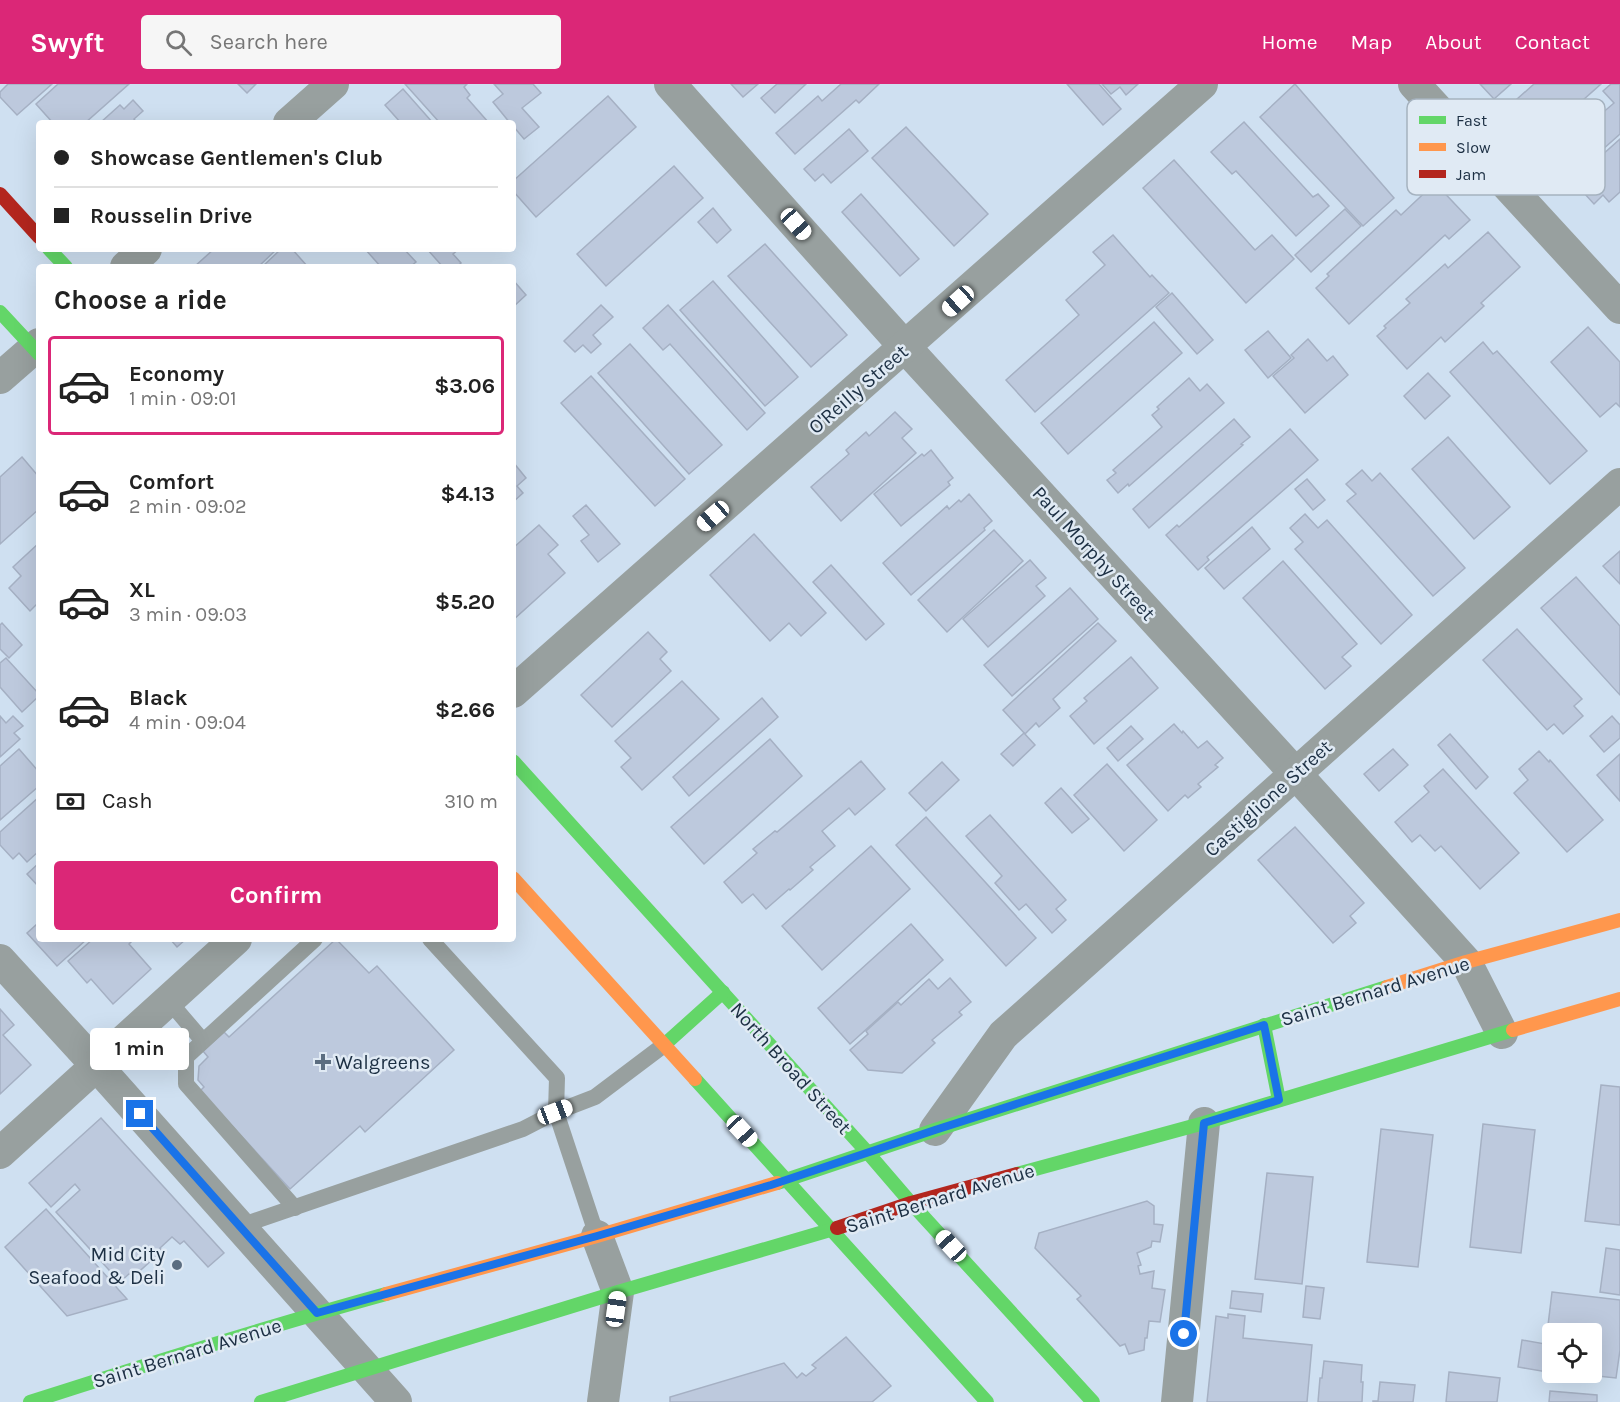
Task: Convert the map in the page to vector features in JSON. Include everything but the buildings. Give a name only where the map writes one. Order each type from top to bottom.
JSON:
[{"type":"street","points":[[292,120],[333,84]]},
{"type":"street","name":"Paul Morphy Street","points":[[670,84],[905,347],[1466,962],[1502,1032]]},
{"type":"street","name":"O'Reilly Street","points":[[516,689],[1202,84]]},
{"type":"street","points":[[1414,84],[1428,99]]},
{"type":"street","points":[[0,194],[36,234]]},
{"type":"street","points":[[1516,195],[1620,308]]},
{"type":"street","points":[[53,252],[63,264]]},
{"type":"street","points":[[129,264],[143,252]]},
{"type":"street","points":[[0,312],[36,348]]},
{"type":"street","points":[[0,378],[36,350]]},
{"type":"street","name":"Castiglione Street","points":[[935,1130],[1003,1035],[1620,484]]},
{"type":"street","name":"North Broad Street","points":[[516,764],[1093,1402]]},
{"type":"street","points":[[516,881],[987,1402]]},
{"type":"street","name":"Saint Bernard Avenue","points":[[30,1402],[317,1313],[597,1236],[786,1180],[935,1130],[1466,962],[1620,920]]},
{"type":"street","points":[[0,1153],[233,942]]},
{"type":"street","points":[[0,960],[396,1402]]},
{"type":"street","points":[[664,1045],[723,992]]},
{"type":"street","name":"Saint Bernard Avenue","points":[[261,1402],[618,1292],[832,1230],[911,1203],[1204,1123],[1502,1032],[1620,999]]},
{"type":"street","points":[[1264,1025],[1279,1100]]},
{"type":"street","points":[[1178,1402],[1204,1123]]},
{"type":"street","points":[[597,1236],[618,1292],[603,1402]]},
{"type":"lane","points":[[295,1208],[186,1084],[186,1057],[312,942]]},
{"type":"lane","points":[[433,942],[557,1078],[555,1112],[597,1236]]},
{"type":"lane","points":[[168,1000],[203,1041]]},
{"type":"lane","points":[[240,1227],[523,1129],[555,1112],[594,1097],[664,1045]]},
{"type":"traffic: fast","points":[[52,252],[63,264]]},
{"type":"traffic: fast","points":[[0,312],[36,351]]},
{"type":"traffic: fast","points":[[516,764],[1093,1402]]},
{"type":"traffic: fast","points":[[777,1183],[935,1130],[1387,987]]},
{"type":"traffic: fast","points":[[664,1045],[723,992]]},
{"type":"traffic: fast","points":[[1264,1025],[1279,1100]]},
{"type":"traffic: fast","points":[[1017,1174],[1204,1123],[1513,1030]]},
{"type":"traffic: fast","points":[[695,1079],[987,1402]]},
{"type":"traffic: fast","points":[[261,1402],[618,1292],[837,1228]]},
{"type":"traffic: fast","points":[[30,1402],[207,1346],[386,1294]]},
{"type":"traffic: slow","points":[[516,881],[695,1079]]},
{"type":"traffic: slow","points":[[1387,987],[1466,962],[1620,920]]},
{"type":"traffic: slow","points":[[1513,1030],[1620,999]]},
{"type":"traffic: slow","points":[[386,1294],[597,1236],[777,1183]]},
{"type":"traffic: jam","points":[[0,194],[36,234]]},
{"type":"traffic: jam","points":[[837,1228],[911,1203],[1017,1174]]},
{"type":"place","name":"Walgreens","points":[[323,1062]]},
{"type":"place","name":"Mid City Seafood & Deli","points":[[177,1265]]},
{"type":"route","points":[[140,1114],[317,1313],[597,1236],[771,1185],[1264,1025],[1279,1100],[1204,1123],[1184,1334]]}]
